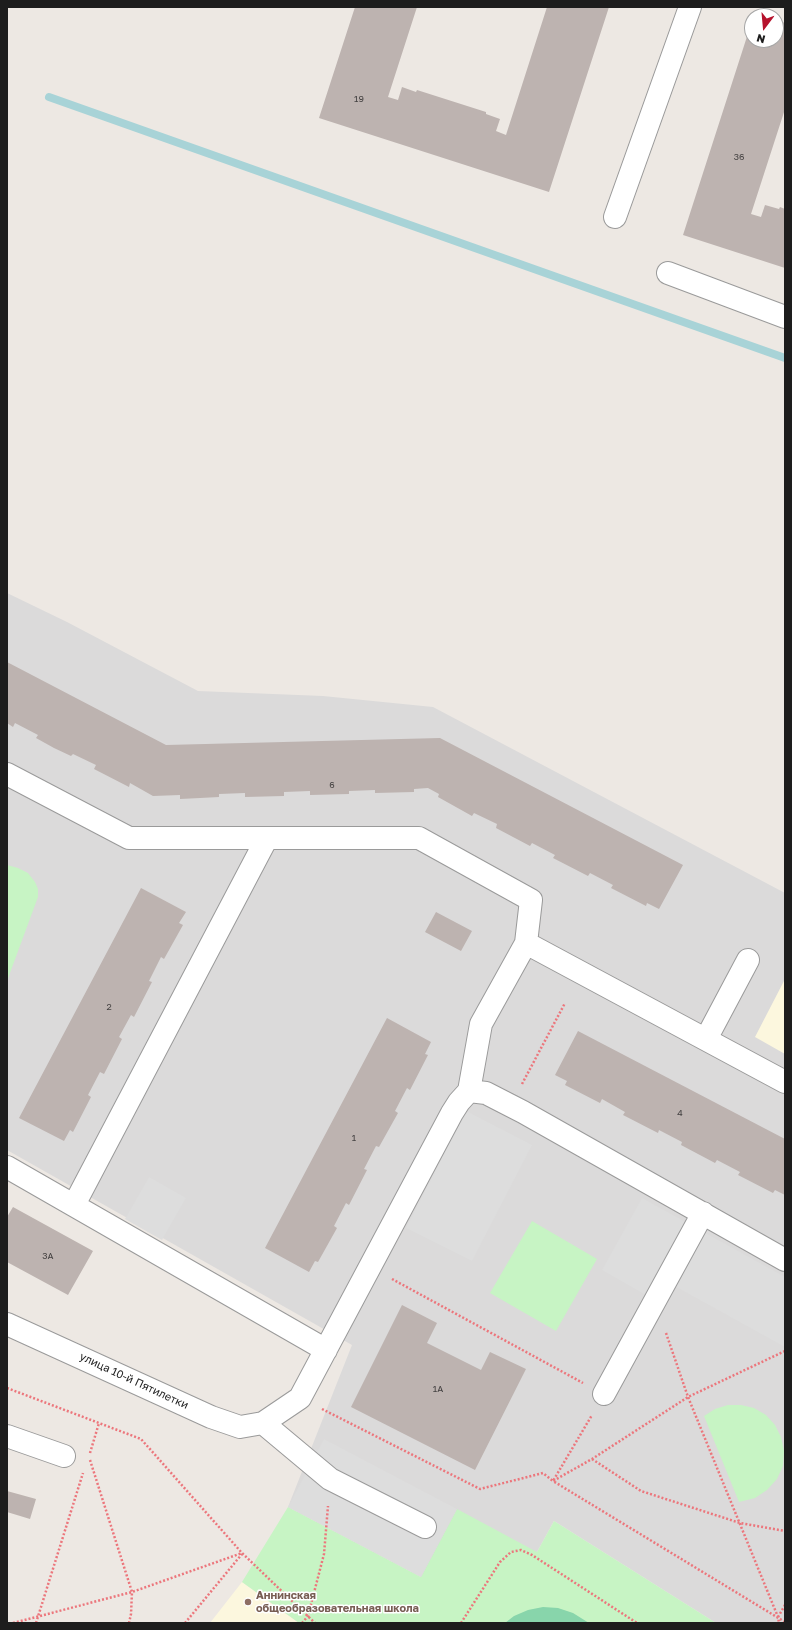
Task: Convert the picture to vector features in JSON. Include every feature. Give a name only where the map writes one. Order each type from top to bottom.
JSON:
[{"type":"street","points":[[615,217],[690,7]]},
{"type":"street","points":[[668,273],[785,317]]},
{"type":"street","points":[[7,774],[129,838],[419,838],[531,900],[526,942],[481,1024],[469,1091],[452,1113],[300,1398],[263,1423],[330,1478],[425,1527]]},
{"type":"street","points":[[74,1206],[267,838]]},
{"type":"street","points":[[526,942],[785,1082]]},
{"type":"street","points":[[706,1039],[748,960]]},
{"type":"street","points":[[469,1091],[486,1093],[703,1212],[785,1260]]},
{"type":"street","points":[[7,1167],[326,1350]]},
{"type":"street","points":[[604,1394],[703,1212]]},
{"type":"street","name":"улица 10-й Пятилетки","points":[[7,1324],[210,1417],[240,1427],[263,1423]]},
{"type":"street","points":[[7,1436],[64,1456]]},
{"type":"path","points":[[510,1106],[565,1003]]},
{"type":"path","points":[[371,1267],[604,1394],[553,1481]]},
{"type":"path","points":[[655,1302],[688,1397],[778,1617],[779,1623]]},
{"type":"path","points":[[553,1481],[592,1459],[688,1397],[785,1351]]},
{"type":"path","points":[[7,1388],[141,1439],[242,1553],[315,1623]]},
{"type":"path","points":[[300,1398],[480,1489],[543,1473],[553,1481],[785,1622]]},
{"type":"path","points":[[86,1463],[99,1423]]},
{"type":"path","points":[[89,1456],[132,1592],[132,1614],[129,1623]]},
{"type":"path","points":[[592,1459],[641,1491],[740,1523],[785,1531]]},
{"type":"path","points":[[38,1623],[39,1615],[84,1471]]},
{"type":"path","points":[[302,1623],[308,1616],[324,1554],[328,1504]]},
{"type":"path","points":[[461,1623],[500,1562],[512,1552],[521,1550],[532,1555],[637,1623]]},
{"type":"path","points":[[13,1623],[132,1592],[242,1553]]},
{"type":"path","points":[[186,1623],[242,1553]]},
{"type":"path","points":[[778,1617],[785,1605]]},
{"type":"shaded area","points":[[7,593],[67,622],[198,691],[323,696],[433,707],[785,893],[785,1623],[716,1623],[554,1521],[537,1552],[421,1577],[288,1507],[352,1345],[7,1150]]},
{"type":"shaded area","points":[[785,979],[785,1054],[755,1037]]},
{"type":"shaded area","points":[[466,1111],[532,1145],[472,1261],[406,1228]]},
{"type":"shaded area","points":[[149,1177],[186,1198],[162,1240],[125,1219]]},
{"type":"shaded area","points":[[642,1198],[785,1277],[785,1347],[662,1279],[651,1298],[602,1270]]},
{"type":"shaded area","points":[[324,1439],[457,1509],[421,1577],[288,1507]]},
{"type":"shaded area","name":"Аннинская общеобразовательная школа","points":[[242,1582],[299,1623],[210,1623]]},
{"type":"green space","points":[[7,865],[28,873],[38,889],[38,897],[7,981]]},
{"type":"green space","points":[[532,1221],[597,1259],[556,1331],[490,1293]]},
{"type":"green space","points":[[728,1405],[741,1405],[754,1408],[766,1415],[775,1425],[781,1437],[784,1451],[783,1466],[777,1479],[767,1490],[755,1498],[739,1502],[704,1416],[715,1409]]},
{"type":"green space","points":[[288,1507],[421,1577],[457,1509],[537,1552],[554,1521],[716,1623],[299,1623],[242,1582]]},
{"type":"green space","points":[[543,1607],[558,1608],[573,1613],[589,1623],[505,1623],[514,1616],[528,1610]]},
{"type":"building","points":[[355,7],[417,7],[388,97],[398,100],[402,87],[416,92],[417,90],[486,112],[486,114],[500,119],[496,131],[506,135],[547,7],[609,7],[549,192],[319,118]]},
{"type":"building","points":[[785,23],[785,109],[751,214],[761,217],[765,205],[785,209],[785,268],[683,235],[744,46],[744,48],[784,48]]},
{"type":"building","points":[[7,662],[166,745],[440,738],[683,865],[659,909],[647,903],[646,906],[611,888],[613,885],[590,873],[588,876],[553,858],[555,855],[532,843],[530,846],[496,828],[497,824],[474,813],[472,816],[438,797],[439,794],[428,788],[414,789],[414,792],[375,793],[375,790],[349,791],[349,794],[310,795],[310,791],[284,792],[284,796],[245,797],[245,793],[219,794],[219,797],[180,799],[180,795],[153,796],[130,783],[129,787],[94,769],[96,765],[73,754],[71,756],[54,748],[36,738],[38,735],[15,723],[13,727],[7,723]]},
{"type":"building","points":[[141,888],[186,912],[179,923],[183,925],[164,959],[161,957],[149,981],[152,982],[134,1017],[131,1015],[119,1037],[122,1039],[104,1074],[100,1072],[88,1095],[91,1097],[73,1132],[70,1130],[64,1141],[19,1118]]},
{"type":"building","points":[[436,912],[472,931],[461,951],[425,932]]},
{"type":"building","points":[[387,1018],[431,1042],[425,1054],[428,1055],[410,1090],[407,1088],[395,1111],[398,1113],[379,1147],[376,1146],[364,1169],[367,1170],[349,1205],[346,1203],[334,1226],[337,1228],[318,1262],[315,1261],[309,1272],[265,1248]]},
{"type":"building","points":[[578,1031],[785,1139],[785,1195],[775,1190],[773,1193],[738,1175],[740,1172],[717,1160],[715,1163],[681,1145],[682,1142],[659,1130],[658,1133],[623,1115],[625,1112],[602,1099],[600,1103],[565,1085],[567,1081],[555,1075]]},
{"type":"building","points":[[13,1207],[93,1251],[68,1295],[7,1262],[7,1217]]},
{"type":"building","points":[[402,1305],[437,1323],[427,1343],[481,1370],[490,1352],[526,1369],[475,1470],[351,1407]]},
{"type":"building","points":[[7,1491],[36,1499],[30,1519],[7,1512]]},
{"type":"waterway","points":[[49,97],[785,358]]},
{"type":"place","name":"Аннинская общеобразовательная школа","points":[[248,1602]]}]
